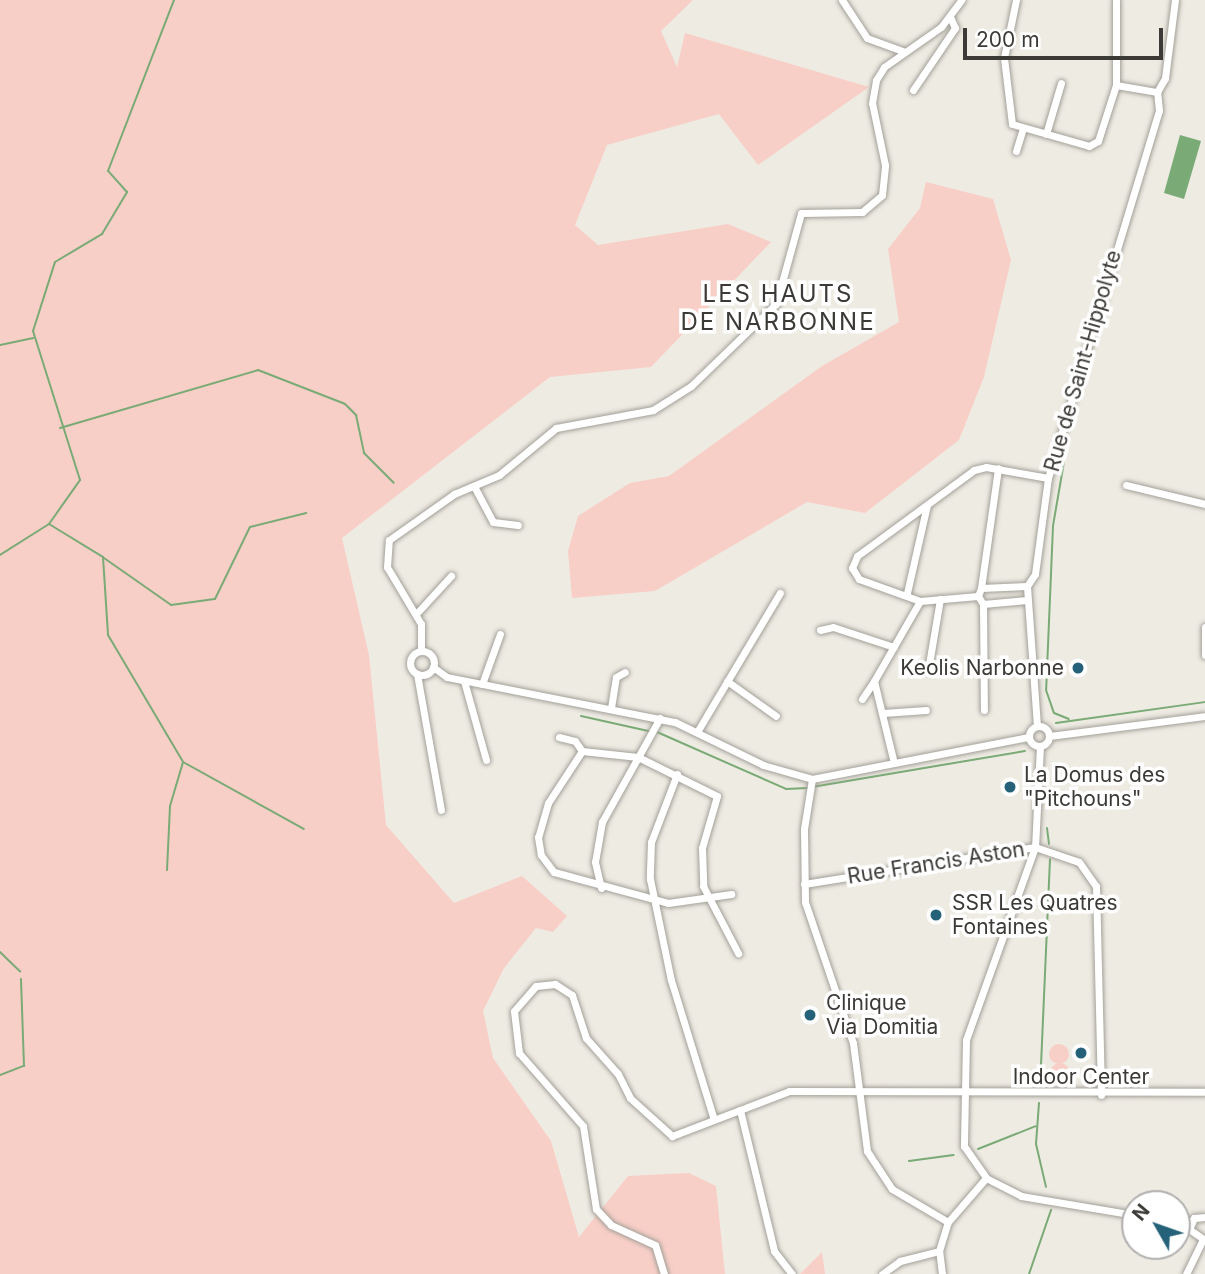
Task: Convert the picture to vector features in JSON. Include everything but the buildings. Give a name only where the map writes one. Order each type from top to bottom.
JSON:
[{"type":"street","points":[[842,0],[867,38],[905,52]]},
{"type":"street","points":[[441,810],[417,674],[410,662],[421,650],[424,637],[416,614],[387,567],[389,540],[454,494],[475,488],[556,428],[632,415],[673,400],[776,304],[801,213],[862,212],[882,195],[886,165],[874,93],[884,67],[950,16],[961,0]]},
{"type":"street","points":[[1016,0],[1003,58],[1007,114],[1023,128],[1089,146],[1098,141],[1116,85],[1116,0]]},
{"type":"street","name":"Rue de Saint-Hippolyte","points":[[1037,726],[1034,615],[1027,600],[1027,586],[1035,574],[1048,478],[1159,110],[1157,92],[1165,78],[1175,0]]},
{"type":"street","points":[[913,90],[955,28],[950,16]]},
{"type":"street","points":[[1046,134],[1060,82]]},
{"type":"street","points":[[1116,85],[1157,92]]},
{"type":"street","points":[[1016,151],[1023,128]]},
{"type":"street","points":[[984,710],[983,604],[979,592],[998,468]]},
{"type":"street","points":[[1027,586],[920,601],[907,593],[859,579],[852,568],[857,556],[974,470],[998,468],[1048,478]]},
{"type":"street","points":[[1126,485],[1205,504]]},
{"type":"street","points":[[475,488],[493,522],[518,525]]},
{"type":"street","points":[[907,593],[927,505]]},
{"type":"street","points":[[416,614],[451,576]]},
{"type":"street","points":[[697,732],[780,593]]},
{"type":"street","points":[[928,670],[940,599]]},
{"type":"street","points":[[983,604],[1027,600]]},
{"type":"street","points":[[862,699],[920,601]]},
{"type":"street","points":[[820,630],[833,627],[894,647]]},
{"type":"street","points":[[1205,627],[1205,655]]},
{"type":"street","points":[[482,684],[500,634]]},
{"type":"street","points":[[421,650],[432,655],[433,667]]},
{"type":"street","points":[[417,674],[433,667],[464,681],[660,718],[697,732],[763,765],[812,782],[893,759],[1029,737],[1037,726],[1049,736]]},
{"type":"street","points":[[611,708],[616,677],[625,672]]},
{"type":"street","points":[[464,681],[486,760]]},
{"type":"street","points":[[727,681],[776,716]]},
{"type":"street","points":[[874,681],[893,759]]},
{"type":"street","points":[[883,713],[926,710]]},
{"type":"street","points":[[1121,1212],[1021,1196],[986,1178],[964,1146],[961,1093],[973,1012],[1035,847],[1040,746],[1049,736],[1205,716]]},
{"type":"street","points":[[601,888],[595,862],[602,822],[660,718]]},
{"type":"street","points":[[559,737],[575,741],[582,751],[638,757],[677,774],[718,800],[701,856],[706,898],[738,953]]},
{"type":"street","points":[[1029,737],[1040,746]]},
{"type":"street","points":[[582,751],[548,803],[538,837],[541,855],[554,872],[601,888],[654,901],[730,894]]},
{"type":"street","points":[[677,774],[651,842],[654,901],[673,988],[714,1120]]},
{"type":"street","points":[[812,782],[804,884],[813,936],[839,998],[861,1088],[876,1169],[892,1189],[948,1222]]},
{"type":"street","name":"Rue Francis Aston","points":[[804,884],[1035,847],[1079,862],[1096,886],[1101,1095]]},
{"type":"street","points":[[664,1274],[655,1245],[611,1225],[596,1209],[583,1126],[513,1038],[514,1011],[528,990],[555,985],[572,995],[586,1038],[618,1074],[630,1098],[665,1131],[681,1135],[789,1091],[861,1088],[1101,1095],[1205,1092]]},
{"type":"street","points":[[740,1110],[774,1251],[792,1274]]},
{"type":"street","points":[[942,1274],[939,1251],[948,1222],[986,1178]]},
{"type":"street","points":[[1191,1231],[1194,1252]]},
{"type":"street","points":[[1185,1274],[1194,1252],[1204,1241],[1192,1237]]},
{"type":"street","points":[[882,1274],[900,1261],[939,1251]]},
{"type":"shaded area","points":[[0,0],[693,0],[661,31],[677,67],[685,33],[869,87],[758,165],[719,114],[607,145],[575,225],[598,245],[728,224],[771,242],[651,367],[550,377],[342,538],[369,655],[386,825],[454,903],[522,876],[567,916],[553,932],[536,928],[504,968],[483,1011],[493,1058],[551,1141],[579,1237],[628,1176],[689,1173],[716,1186],[725,1274],[0,1274]]},
{"type":"shaded area","points":[[1180,135],[1201,141],[1184,199],[1164,193]]},
{"type":"shaded area","points":[[926,182],[993,199],[1011,260],[984,377],[959,440],[865,513],[807,502],[655,591],[572,598],[568,551],[578,516],[630,483],[669,476],[822,366],[899,322],[888,249],[920,208]]},
{"type":"shaded area","points":[[1059,1044],[1066,1047],[1069,1054],[1066,1061],[1059,1064],[1052,1061],[1049,1054],[1052,1047]]},
{"type":"shaded area","points":[[1060,1063],[1067,1066],[1070,1073],[1067,1080],[1060,1083],[1053,1080],[1050,1073],[1053,1066]]},
{"type":"shaded area","points":[[822,1252],[825,1274],[800,1274]]},
{"type":"waterway","points":[[0,555],[49,524],[80,480],[33,331],[55,262],[102,234],[127,192],[108,171],[174,0]]},
{"type":"waterway","points":[[0,345],[33,338]]},
{"type":"waterway","points":[[60,428],[258,370],[345,404],[356,415],[364,453],[394,483]]},
{"type":"waterway","points":[[1064,462],[1053,526],[1046,690],[1054,713],[1069,719]]},
{"type":"waterway","points":[[104,558],[171,605],[215,599],[250,527],[306,513]]},
{"type":"waterway","points":[[49,524],[103,557],[108,635],[183,762],[304,829]]},
{"type":"waterway","points":[[1056,723],[1205,702]]},
{"type":"waterway","points":[[581,716],[648,731]]},
{"type":"waterway","points":[[657,732],[786,789],[807,788]]},
{"type":"waterway","points":[[812,787],[1025,751]]},
{"type":"waterway","points":[[167,870],[170,806],[183,762]]},
{"type":"waterway","points":[[1047,828],[1049,844]]},
{"type":"waterway","points":[[1040,1088],[1050,859]]},
{"type":"waterway","points":[[0,952],[20,971]]},
{"type":"waterway","points":[[0,1075],[24,1066],[21,979]]},
{"type":"waterway","points":[[1039,1103],[1036,1144],[1046,1187]]},
{"type":"waterway","points":[[978,1149],[1036,1126]]},
{"type":"waterway","points":[[909,1161],[954,1155]]},
{"type":"waterway","points":[[1029,1274],[1051,1210]]},
{"type":"place","name":"Keolis Narbonne","points":[[1078,668]]},
{"type":"place","name":"La Domus des \"Pitchouns\"","points":[[1010,787]]},
{"type":"place","name":"SSR Les Quatres Fontaines","points":[[936,915]]},
{"type":"place","name":"Clinique Via Domitia","points":[[810,1015]]},
{"type":"place","name":"Indoor Center","points":[[1081,1053]]},
{"type":"district","name":"LES HAUTS DE NARBONNE","points":[[778,308]]}]
